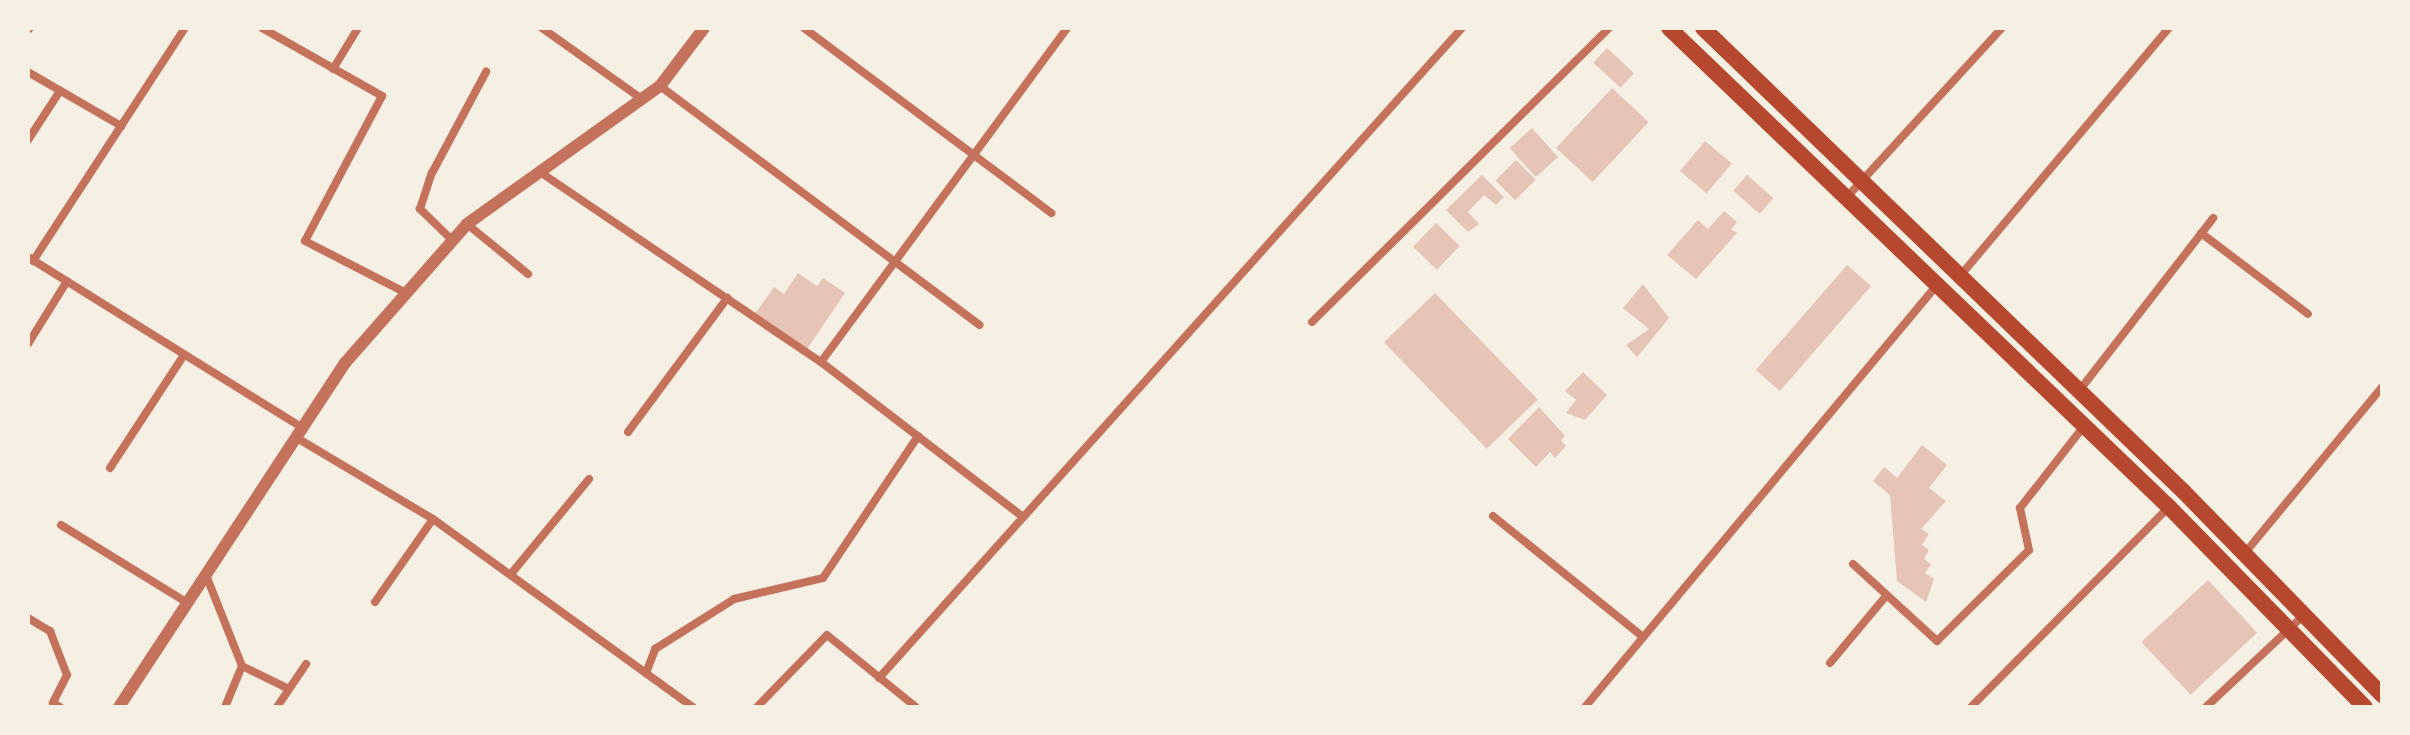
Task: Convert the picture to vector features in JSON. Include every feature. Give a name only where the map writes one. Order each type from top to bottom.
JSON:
[{"type":"main road","points":[[1669,28],[2169,507],[2365,707]]},
{"type":"main road","points":[[1703,28],[2079,391],[2382,695]]},
{"type":"street","points":[[185,28],[31,259],[184,355],[433,519],[693,707]]},
{"type":"street","points":[[262,28],[382,96],[305,241],[406,293]]},
{"type":"street","points":[[333,69],[358,28]]},
{"type":"street","points":[[542,28],[642,99]]},
{"type":"street","points":[[119,707],[345,363],[467,224],[660,86],[704,28]]},
{"type":"street","points":[[804,28],[978,154],[1051,213]]},
{"type":"street","points":[[821,362],[978,154],[1067,28]]},
{"type":"street","points":[[879,678],[1462,28]]},
{"type":"street","points":[[1312,322],[1609,28]]},
{"type":"street","points":[[1847,197],[2002,28]]},
{"type":"street","points":[[1960,276],[2169,28]]},
{"type":"street","points":[[28,72],[121,126]]},
{"type":"street","points":[[452,240],[420,209],[432,173],[486,72]]},
{"type":"street","points":[[660,86],[980,325]]},
{"type":"street","points":[[28,140],[60,91]]},
{"type":"street","points":[[540,172],[821,362],[1023,517]]},
{"type":"street","points":[[2079,391],[2213,218]]},
{"type":"street","points":[[467,224],[528,274]]},
{"type":"street","points":[[2201,233],[2308,314]]},
{"type":"street","points":[[29,339],[67,281]]},
{"type":"street","points":[[1585,707],[1937,284]]},
{"type":"street","points":[[628,432],[727,298]]},
{"type":"street","points":[[110,468],[184,355]]},
{"type":"street","points":[[2244,554],[2382,387]]},
{"type":"street","points":[[1853,564],[1937,641],[2029,550],[2020,508],[2084,426]]},
{"type":"street","points":[[646,673],[655,649],[734,599],[823,578],[918,436]]},
{"type":"street","points":[[511,574],[589,479]]},
{"type":"street","points":[[1971,707],[2169,507]]},
{"type":"street","points":[[1493,516],[1643,637]]},
{"type":"street","points":[[375,602],[433,519]]},
{"type":"street","points":[[61,525],[188,603]]},
{"type":"street","points":[[206,575],[242,666],[289,689]]},
{"type":"street","points":[[1830,663],[1886,596]]},
{"type":"street","points":[[2206,707],[2291,631],[2303,616]]},
{"type":"street","points":[[28,618],[50,631],[67,675],[54,706]]},
{"type":"street","points":[[757,707],[827,635],[916,707]]},
{"type":"street","points":[[277,707],[306,664]]},
{"type":"street","points":[[225,707],[242,666]]},
{"type":"building","points":[[1607,48],[1634,73],[1620,88],[1593,63]]},
{"type":"building","points":[[1612,88],[1649,122],[1593,182],[1556,148]]},
{"type":"building","points":[[1532,128],[1558,157],[1536,177],[1510,148]]},
{"type":"building","points":[[1705,141],[1732,163],[1707,193],[1680,171]]},
{"type":"building","points":[[1516,160],[1536,180],[1515,200],[1495,181]]},
{"type":"building","points":[[1482,175],[1504,197],[1496,205],[1484,195],[1468,212],[1479,224],[1468,232],[1446,210]]},
{"type":"building","points":[[1747,175],[1773,198],[1760,214],[1733,191]]},
{"type":"building","points":[[1724,211],[1737,222],[1731,229],[1737,233],[1696,279],[1667,255],[1698,220],[1708,229]]},
{"type":"building","points":[[1436,223],[1460,246],[1437,270],[1413,247]]},
{"type":"building","points":[[1847,265],[1871,286],[1780,391],[1756,370]]},
{"type":"building","points":[[798,273],[817,286],[823,278],[845,293],[807,349],[755,314],[774,287],[784,294]]},
{"type":"building","points":[[1643,284],[1669,318],[1637,357],[1626,345],[1649,329],[1623,308]]},
{"type":"building","points":[[1435,293],[1538,399],[1487,449],[1384,342]]},
{"type":"building","points":[[1583,372],[1607,395],[1585,420],[1566,413],[1576,400],[1565,391]]},
{"type":"building","points":[[1539,407],[1565,436],[1561,440],[1566,446],[1555,458],[1550,452],[1536,467],[1508,439]]},
{"type":"building","points":[[1922,445],[1947,465],[1929,488],[1946,501],[1921,529],[1929,534],[1922,545],[1929,550],[1924,559],[1931,564],[1925,573],[1934,579],[1926,602],[1897,581],[1890,495],[1873,481],[1884,467],[1897,478]]},
{"type":"building","points":[[2208,580],[2257,633],[2191,695],[2141,642]]}]
